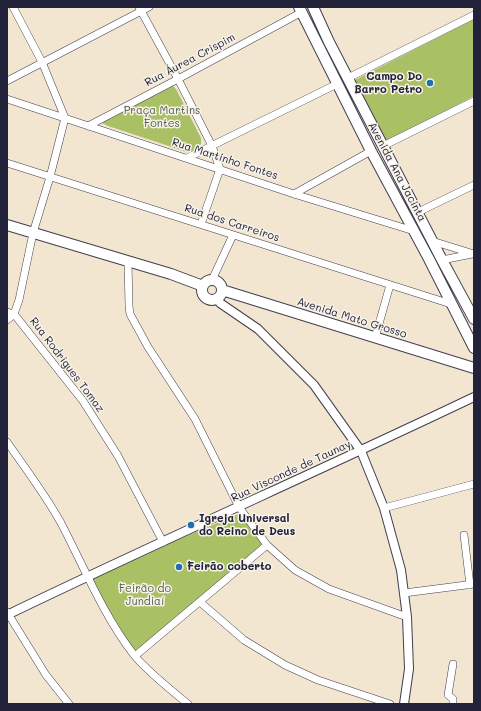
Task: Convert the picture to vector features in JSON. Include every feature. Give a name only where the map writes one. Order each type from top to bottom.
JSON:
[{"type":"main road","name":"Avenida Ana Jacinta","points":[[316,8],[329,42],[432,241],[473,316]]},
{"type":"main road","name":"Avenida Ana Jacinta","points":[[300,10],[371,151],[451,304],[470,331],[474,348]]},
{"type":"main road","points":[[319,46],[329,42]]},
{"type":"main road","points":[[392,189],[404,185]]},
{"type":"main road","points":[[7,225],[171,274],[203,286]]},
{"type":"main road","points":[[212,280],[218,282],[220,294],[212,299],[206,297],[203,292],[203,286],[212,280]]},
{"type":"main road","name":"Avenida Mato Grosso","points":[[220,294],[474,368]]},
{"type":"street","points":[[7,320],[19,300],[34,233],[65,118],[42,62],[13,7]]},
{"type":"street","points":[[7,81],[140,9],[149,7]]},
{"type":"street","points":[[140,9],[212,146],[220,169],[200,224]]},
{"type":"street","name":"Rua Áurea Crispim","points":[[88,126],[178,79],[300,10]]},
{"type":"street","points":[[348,78],[474,15]]},
{"type":"street","points":[[187,158],[337,84]]},
{"type":"street","name":"Rua Martinho Fontes","points":[[7,99],[294,194],[414,231]]},
{"type":"street","points":[[383,146],[474,101]]},
{"type":"street","points":[[294,194],[371,151]]},
{"type":"street","name":"Rua dos Carreiros","points":[[7,163],[451,304]]},
{"type":"street","points":[[418,212],[474,185]]},
{"type":"street","points":[[212,280],[233,235]]},
{"type":"street","points":[[432,241],[474,254]]},
{"type":"street","points":[[442,260],[474,254]]},
{"type":"street","points":[[128,262],[130,314],[148,347],[195,419],[239,507],[267,545],[295,570],[329,590],[407,618]]},
{"type":"street","points":[[375,338],[390,285]]},
{"type":"street","points":[[220,294],[220,303],[258,329],[314,385],[361,451],[384,508],[401,570],[407,618],[409,669],[404,704]]},
{"type":"street","name":"Rua Rodrigues Tomaz","points":[[10,313],[83,401],[118,456],[163,542]]},
{"type":"street","name":"Rua Visconde de Taunay","points":[[7,614],[361,451],[474,397]]},
{"type":"street","points":[[7,442],[60,522],[87,577],[116,629],[135,656],[188,704]]},
{"type":"street","points":[[384,508],[474,484]]},
{"type":"street","points":[[404,593],[472,585],[464,535]]},
{"type":"street","points":[[135,656],[267,545]]},
{"type":"street","points":[[200,602],[244,640],[285,665],[318,680],[390,704]]},
{"type":"street","points":[[7,614],[46,675],[69,704]]},
{"type":"street","points":[[453,664],[448,695],[453,699],[453,704]]},
{"type":"green space","name":"Campo Do Barro Petro","points":[[474,19],[474,96],[382,144],[353,81]]},
{"type":"green space","name":"Praça Martins Fontes","points":[[172,85],[176,89],[201,138],[201,144],[195,150],[187,152],[102,123],[103,120]]},
{"type":"green space","name":"Feirão do Jundiaí","points":[[241,513],[266,544],[135,653],[87,578]]},
{"type":"place","name":"Campo Do Barro Petro","points":[[430,83]]},
{"type":"place","name":"Igreja Universal do Reino de Deus","points":[[191,525]]},
{"type":"place","name":"Feirão coberto","points":[[179,567]]}]
